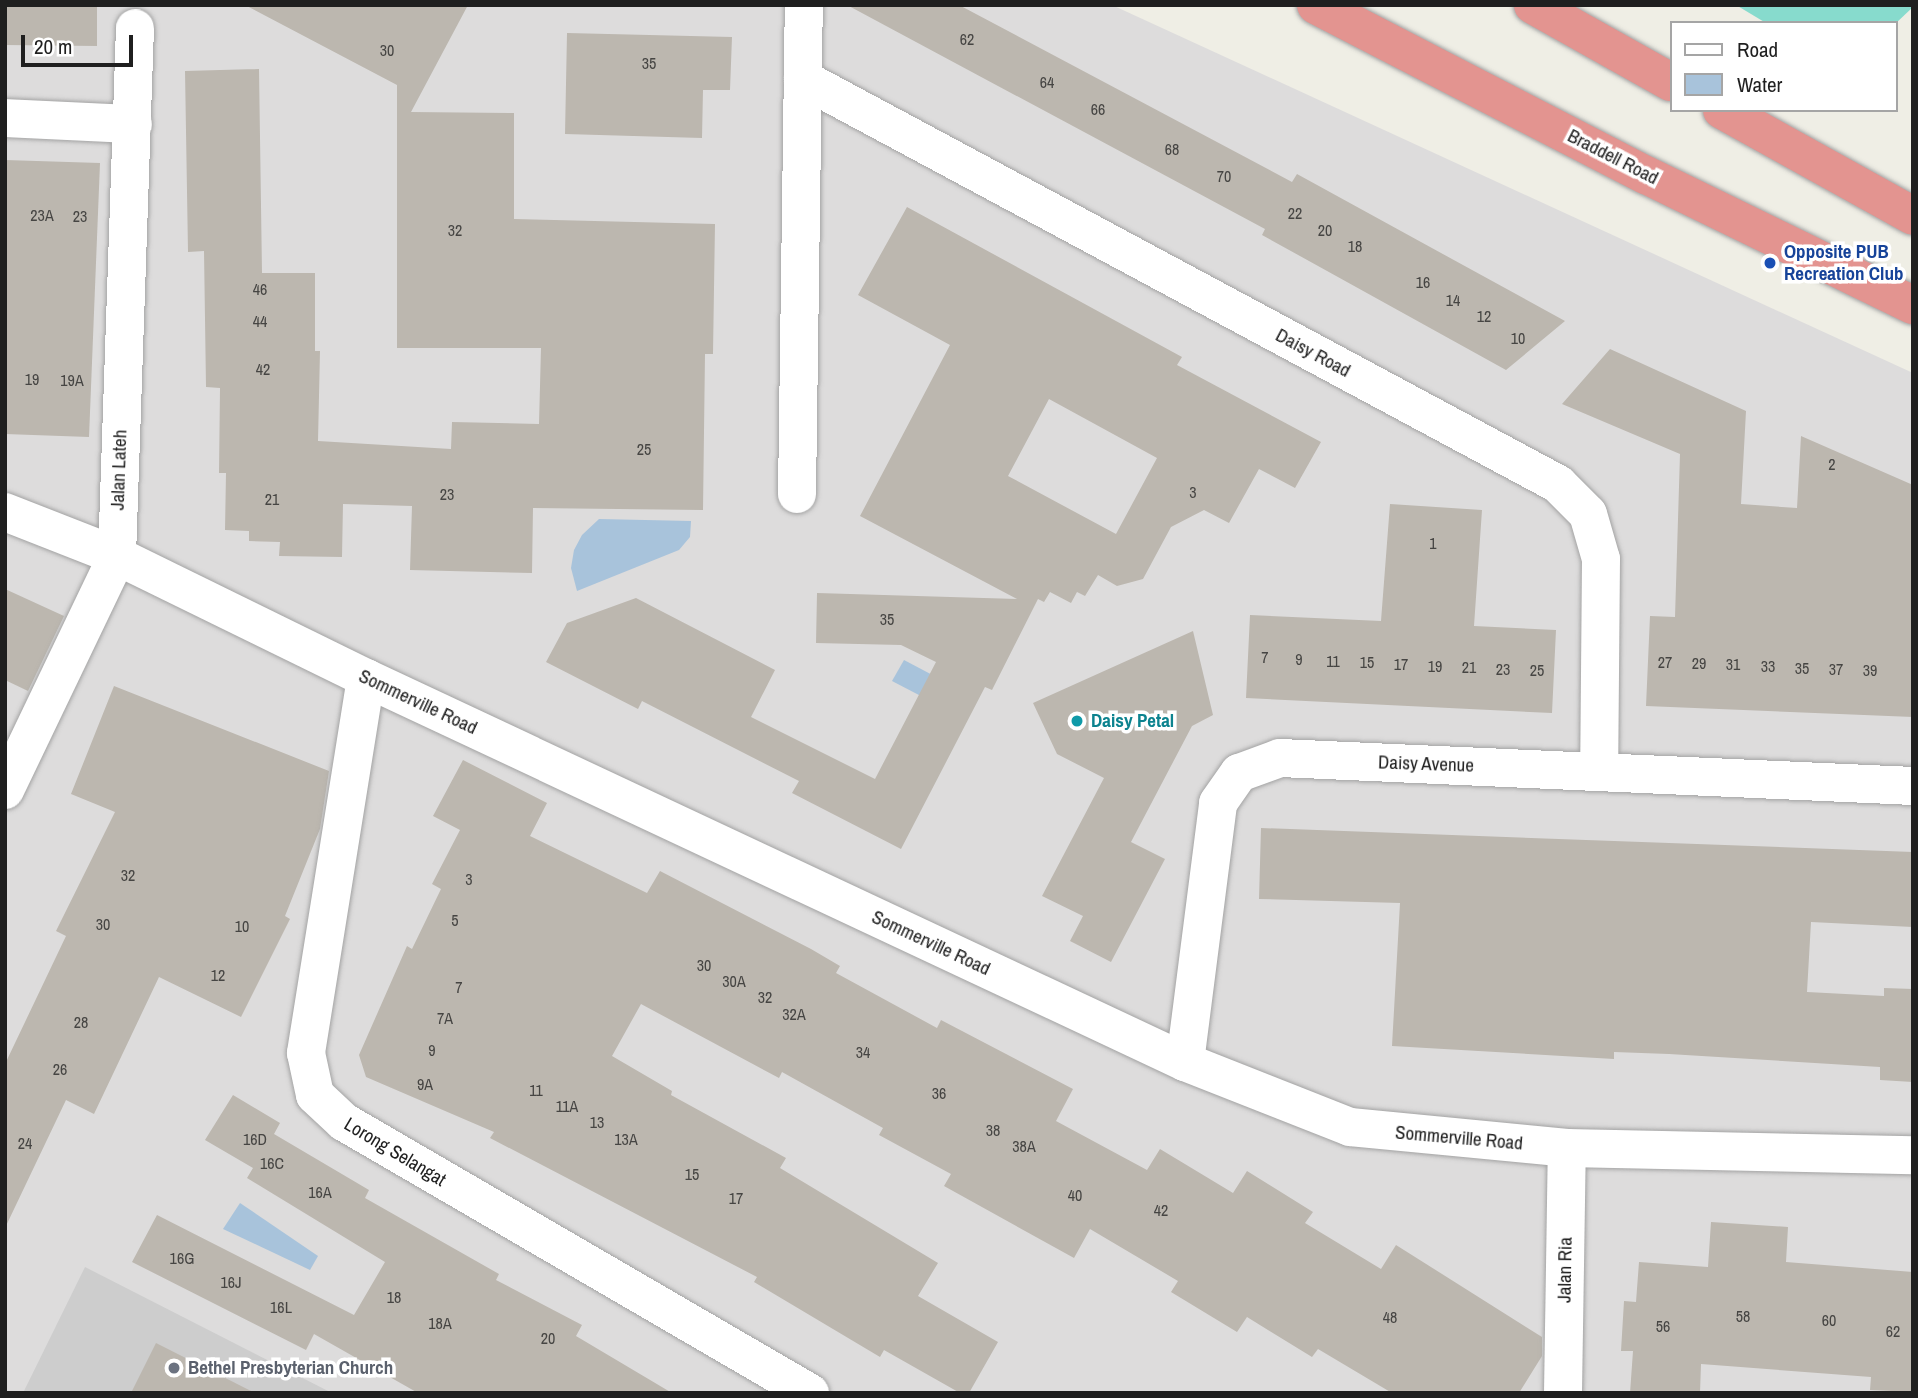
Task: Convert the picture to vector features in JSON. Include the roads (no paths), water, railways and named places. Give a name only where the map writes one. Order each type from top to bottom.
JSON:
[{"type":"highway","name":"Braddell Road","points":[[1316,5],[1646,175],[1913,305]]},
{"type":"highway","points":[[1532,5],[1670,81]]},
{"type":"highway","points":[[1726,112],[1913,216]]},
{"type":"street","points":[[797,494],[804,5]]},
{"type":"street","name":"Jalan Lateh","points":[[5,790],[117,556],[135,28]]},
{"type":"street","name":"Daisy Road","points":[[803,79],[1558,484],[1588,514],[1601,559],[1599,771]]},
{"type":"street","points":[[5,118],[133,124]]},
{"type":"street","name":"Sommerville Road","points":[[5,512],[117,556],[366,678],[1185,1062],[1350,1127],[1567,1148],[1913,1155]]},
{"type":"street","name":"Lorong Selangat","points":[[366,678],[306,1053],[315,1095],[344,1122],[810,1393]]},
{"type":"street","name":"Daisy Avenue","points":[[1185,1062],[1218,803],[1239,772],[1280,758],[1913,786]]},
{"type":"street","name":"Jalan Ria","points":[[1563,1393],[1567,1148]]},
{"type":"water","points":[[599,519],[691,521],[690,537],[679,550],[577,591],[571,568],[574,550],[582,535]]},
{"type":"water","points":[[904,660],[976,698],[965,719],[892,681]]},
{"type":"water","points":[[240,1203],[318,1256],[310,1270],[223,1229]]},
{"type":"place","name":"Opposite PUB Recreation Club","points":[[1770,263]]},
{"type":"place","name":"Daisy Petal","points":[[1077,721]]},
{"type":"place","name":"Bethel Presbyterian Church","points":[[174,1368]]}]
